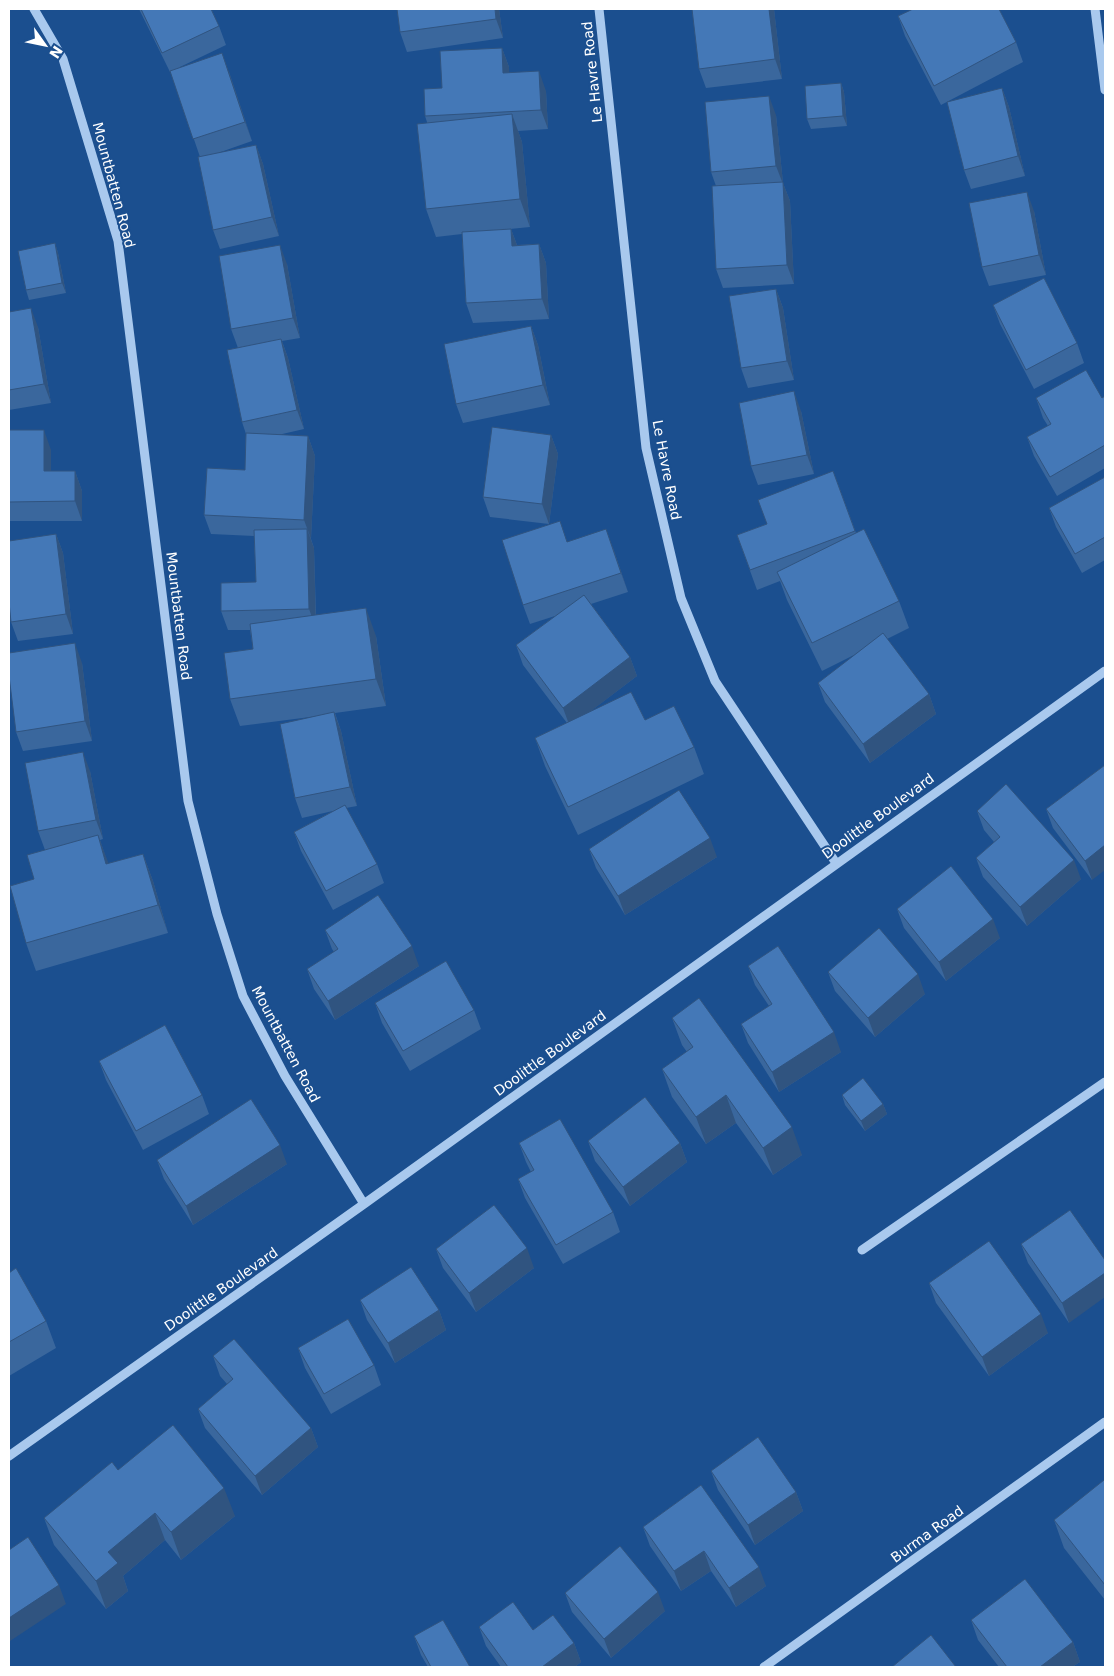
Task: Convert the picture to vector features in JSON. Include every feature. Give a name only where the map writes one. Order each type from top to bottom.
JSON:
[{"type":"street","name":"Mountbatten Road","points":[[34,9],[62,58],[118,241],[188,802],[217,914],[243,996],[285,1076],[364,1204]]},
{"type":"street","name":"Le Havre Road","points":[[599,9],[646,448],[680,598],[715,681],[836,864]]},
{"type":"street","points":[[1095,9],[1105,90]]},
{"type":"street","name":"Doolittle Boulevard","points":[[9,1456],[364,1204],[1105,671]]},
{"type":"street","points":[[862,1250],[1105,1082]]},
{"type":"street","name":"Burma Road","points":[[764,1667],[1105,1422]]},
{"type":"building","points":[[141,9],[211,9],[219,26],[162,53]]},
{"type":"building","points":[[397,9],[495,9],[496,19],[400,32]]},
{"type":"building","points":[[692,9],[769,9],[775,59],[699,69]]},
{"type":"building","points":[[913,9],[999,9],[1016,42],[934,86],[898,16]]},
{"type":"building","points":[[502,48],[503,73],[539,71],[541,110],[425,116],[424,89],[442,88],[440,51]]},
{"type":"building","points":[[222,53],[245,122],[193,139],[170,71]]},
{"type":"building","points":[[841,83],[843,116],[807,119],[805,86]]},
{"type":"building","points":[[1002,88],[1018,156],[964,170],[947,102]]},
{"type":"building","points":[[769,96],[776,166],[711,172],[705,102]]},
{"type":"building","points":[[512,114],[520,199],[426,209],[417,124]]},
{"type":"building","points":[[256,145],[272,217],[213,230],[198,157]]},
{"type":"building","points":[[783,182],[787,265],[716,269],[712,186]]},
{"type":"building","points":[[1027,192],[1039,255],[982,267],[969,203]]},
{"type":"building","points":[[511,229],[512,246],[539,244],[542,299],[466,303],[462,232]]},
{"type":"building","points":[[55,243],[62,283],[26,290],[18,251]]},
{"type":"building","points":[[280,245],[293,318],[231,329],[219,256]]},
{"type":"building","points":[[1044,278],[1077,343],[1026,370],[993,305]]},
{"type":"building","points":[[776,289],[787,361],[741,368],[729,296]]},
{"type":"building","points":[[31,308],[44,384],[9,390],[9,312]]},
{"type":"building","points":[[531,326],[543,385],[456,404],[444,344]]},
{"type":"building","points":[[281,339],[297,410],[242,422],[227,350]]},
{"type":"building","points":[[1086,370],[1102,398],[1105,396],[1105,445],[1050,477],[1027,437],[1051,424],[1036,398]]},
{"type":"building","points":[[794,391],[807,455],[751,466],[739,403]]},
{"type":"building","points":[[492,427],[551,435],[542,504],[483,497]]},
{"type":"building","points":[[9,430],[44,430],[44,471],[75,471],[75,501],[9,502]]},
{"type":"building","points":[[246,433],[308,436],[304,520],[204,515],[207,468],[245,470]]},
{"type":"building","points":[[833,471],[855,531],[750,570],[737,535],[767,524],[758,500]]},
{"type":"building","points":[[1105,477],[1105,537],[1075,554],[1049,508]]},
{"type":"building","points":[[560,521],[567,542],[606,529],[621,573],[523,605],[502,540]]},
{"type":"building","points":[[307,529],[309,609],[221,611],[221,583],[256,582],[254,530]]},
{"type":"building","points":[[864,529],[899,601],[812,643],[777,572]]},
{"type":"building","points":[[56,534],[66,614],[11,622],[9,602],[9,541]]},
{"type":"building","points":[[584,595],[630,657],[563,708],[516,645]]},
{"type":"building","points":[[366,608],[376,679],[230,699],[224,653],[253,649],[250,624]]},
{"type":"building","points":[[883,633],[929,694],[863,744],[818,683]]},
{"type":"building","points":[[75,643],[85,721],[16,732],[9,676],[9,653]]},
{"type":"building","points":[[631,692],[645,720],[674,706],[694,747],[568,807],[535,738]]},
{"type":"building","points":[[334,712],[350,787],[295,798],[280,724]]},
{"type":"building","points":[[83,752],[96,820],[38,831],[25,763]]},
{"type":"building","points":[[1105,765],[1105,845],[1085,861],[1046,809]]},
{"type":"building","points":[[1006,784],[1074,860],[1020,907],[976,858],[1000,837],[977,811]]},
{"type":"building","points":[[679,790],[710,838],[618,896],[589,849]]},
{"type":"building","points":[[345,805],[377,864],[326,891],[294,832]]},
{"type":"building","points":[[98,835],[106,864],[143,854],[158,905],[26,943],[10,886],[34,879],[27,855]]},
{"type":"building","points":[[951,866],[993,919],[939,962],[897,909]]},
{"type":"building","points":[[378,895],[412,946],[328,1001],[307,969],[338,949],[325,930]]},
{"type":"building","points":[[879,928],[918,974],[868,1018],[828,972]]},
{"type":"building","points":[[778,946],[834,1032],[772,1072],[741,1024],[772,1004],[748,966]]},
{"type":"building","points":[[446,961],[474,1010],[403,1051],[375,1003]]},
{"type":"building","points":[[699,998],[792,1127],[763,1148],[726,1095],[696,1117],[662,1069],[693,1047],[672,1018]]},
{"type":"building","points":[[165,1025],[202,1095],[136,1131],[99,1061]]},
{"type":"building","points":[[863,1078],[883,1104],[861,1121],[842,1095]]},
{"type":"building","points":[[645,1097],[680,1143],[623,1187],[588,1141]]},
{"type":"building","points":[[251,1099],[280,1145],[186,1206],[157,1160]]},
{"type":"building","points":[[560,1119],[613,1212],[556,1245],[518,1179],[534,1170],[519,1143]]},
{"type":"building","points":[[494,1205],[527,1248],[469,1293],[436,1249]]},
{"type":"building","points":[[1070,1210],[1105,1260],[1105,1273],[1062,1303],[1021,1244]]},
{"type":"building","points":[[989,1241],[1041,1314],[982,1357],[929,1283]]},
{"type":"building","points":[[411,1267],[439,1310],[388,1343],[360,1300]]},
{"type":"building","points":[[16,1268],[46,1321],[9,1342],[9,1273]]},
{"type":"building","points":[[348,1319],[374,1365],[324,1394],[298,1348]]},
{"type":"building","points":[[234,1339],[311,1428],[255,1476],[198,1409],[233,1379],[213,1356]]},
{"type":"building","points":[[173,1425],[224,1488],[171,1532],[155,1513],[108,1552],[118,1563],[96,1581],[44,1518],[112,1462],[118,1470]]},
{"type":"building","points":[[758,1437],[796,1492],[748,1525],[711,1471]]},
{"type":"building","points":[[1105,1481],[1105,1585],[1054,1520]]},
{"type":"building","points":[[701,1485],[759,1567],[729,1588],[704,1551],[674,1571],[643,1527]]},
{"type":"building","points":[[28,1537],[59,1585],[9,1618],[9,1550]]},
{"type":"building","points":[[620,1546],[658,1592],[604,1639],[565,1593]]},
{"type":"building","points":[[1025,1579],[1073,1642],[1040,1667],[1007,1667],[971,1620]]},
{"type":"building","points":[[513,1602],[533,1630],[553,1615],[574,1643],[542,1667],[508,1667],[479,1627]]},
{"type":"building","points":[[443,1620],[470,1667],[431,1667],[414,1636]]},
{"type":"building","points":[[931,1635],[956,1667],[892,1667]]}]
